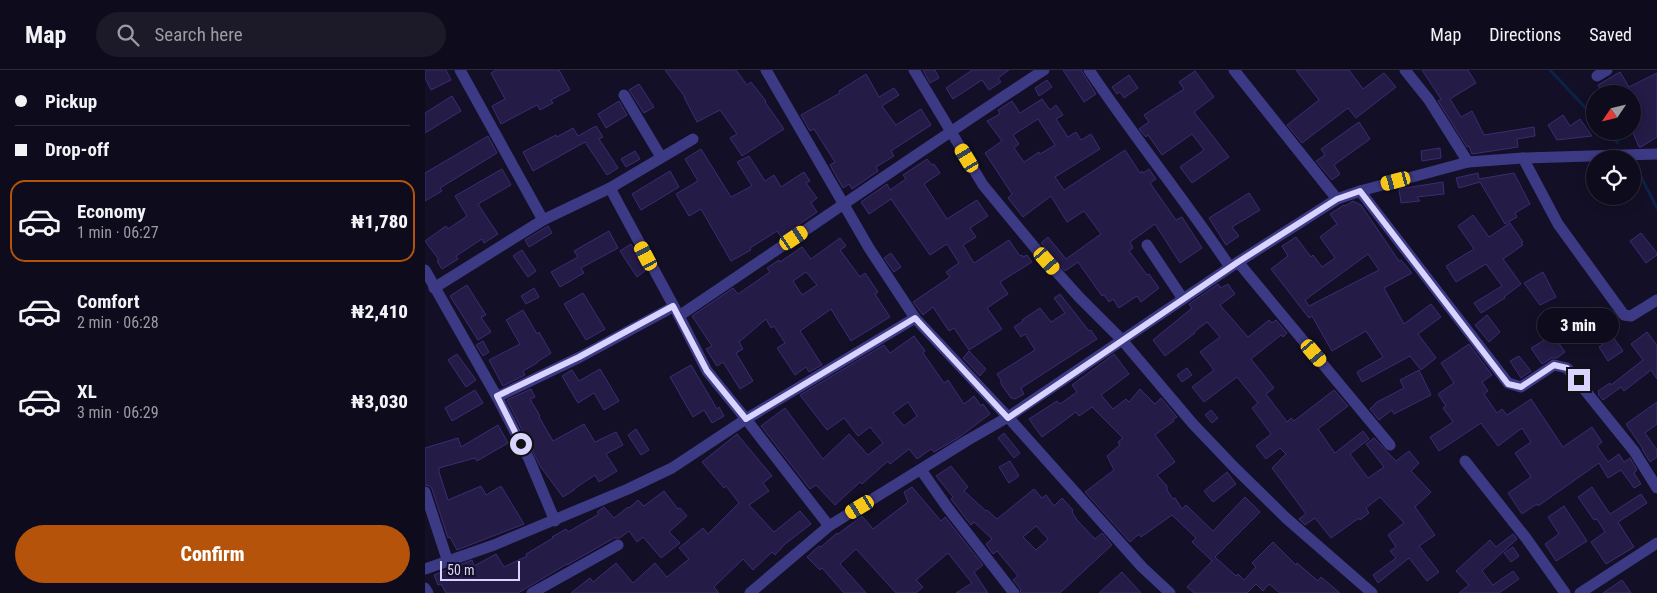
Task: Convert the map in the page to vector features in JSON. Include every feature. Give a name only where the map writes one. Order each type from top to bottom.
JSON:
[{"type":"street","points":[[460,70],[543,220]]},
{"type":"street","points":[[766,70],[843,205],[915,318],[1142,567],[1170,593]]},
{"type":"street","points":[[914,70],[989,192],[1079,298],[1122,340],[1193,424],[1235,468],[1286,518],[1373,593]]},
{"type":"street","points":[[497,396],[676,311],[843,205],[951,130],[1044,70]]},
{"type":"street","points":[[1089,70],[1111,103],[1208,234],[1390,445]]},
{"type":"street","points":[[1233,70],[1337,199]]},
{"type":"street","points":[[1405,70],[1429,100],[1468,162]]},
{"type":"street","points":[[624,95],[661,158]]},
{"type":"street","points":[[434,288],[543,220],[610,188],[693,139]]},
{"type":"street","points":[[750,593],[829,526],[968,440],[1008,418],[1234,265],[1337,199],[1468,162],[1523,158],[1657,154]]},
{"type":"street","points":[[1523,158],[1557,224],[1624,315],[1631,316],[1657,300]]},
{"type":"street","points":[[610,188],[707,371],[829,526]]},
{"type":"street","points":[[1360,191],[1508,384],[1521,387],[1554,365],[1567,368],[1634,451],[1657,488]]},
{"type":"street","points":[[1147,245],[1183,299]]},
{"type":"street","points":[[425,270],[497,396],[529,460],[555,521]]},
{"type":"street","points":[[425,569],[494,546],[555,521],[672,468],[746,419],[915,318]]},
{"type":"street","points":[[1465,461],[1526,538],[1565,593]]},
{"type":"street","points":[[921,470],[947,507],[1014,593]]},
{"type":"street","points":[[425,492],[448,562]]},
{"type":"street","points":[[1580,593],[1657,544]]},
{"type":"street","points":[[532,593],[618,545]]},
{"type":"street","points":[[425,588],[428,593]]},
{"type":"building","points":[[425,70],[446,70],[451,80],[431,90],[425,78]]},
{"type":"building","points":[[496,70],[559,70],[570,90],[551,100],[553,103],[540,110],[537,105],[501,124],[492,106],[505,99],[491,73]]},
{"type":"building","points":[[665,70],[736,70],[747,85],[751,82],[784,129],[742,156],[730,138],[737,134],[720,110],[697,122],[685,97]]},
{"type":"building","points":[[923,70],[935,70],[939,78],[930,83]]},
{"type":"building","points":[[972,70],[1009,70],[998,78],[1001,82],[989,90],[982,80],[953,99],[946,88]]},
{"type":"building","points":[[1063,70],[1081,70],[1096,94],[1084,102]]},
{"type":"building","points":[[1296,70],[1349,70],[1363,89],[1384,73],[1396,87],[1356,118],[1348,108],[1302,143],[1287,125],[1319,100]]},
{"type":"building","points":[[1422,70],[1468,70],[1476,83],[1450,99],[1461,117],[1472,111],[1484,135],[1534,127],[1535,136],[1517,139],[1518,147],[1472,154],[1469,146],[1467,147],[1438,101],[1441,99]]},
{"type":"building","points":[[1195,71],[1214,97],[1194,112],[1229,157],[1192,183],[1180,167],[1204,150],[1192,134],[1162,155],[1148,135],[1146,137],[1139,129],[1149,122],[1144,115],[1184,89],[1179,82]]},
{"type":"building","points":[[1620,72],[1628,85],[1598,85]]},
{"type":"building","points":[[1657,73],[1657,137],[1639,147],[1636,140],[1641,140],[1641,85],[1633,85]]},
{"type":"building","points":[[866,74],[879,97],[894,88],[899,95],[882,106],[896,125],[921,109],[931,125],[891,151],[894,156],[876,167],[878,171],[852,189],[849,184],[843,188],[830,165],[835,162],[814,129],[810,131],[801,115],[840,93],[839,91]]},
{"type":"building","points":[[1129,75],[1138,88],[1124,98],[1120,92],[1117,94],[1112,87]]},
{"type":"building","points":[[1047,80],[1052,87],[1039,96],[1035,88]]},
{"type":"building","points":[[639,84],[654,107],[644,113],[629,90]]},
{"type":"building","points":[[452,96],[461,111],[425,133],[425,113]]},
{"type":"building","points":[[1042,99],[1050,110],[1056,105],[1063,115],[1056,119],[1068,137],[1076,132],[1081,140],[1091,134],[1100,149],[1055,177],[1064,190],[1125,150],[1140,173],[1149,169],[1156,179],[1150,183],[1176,220],[1182,217],[1202,248],[1180,263],[1155,224],[1130,242],[1133,248],[1129,251],[1159,288],[1141,302],[1137,296],[1119,308],[1113,299],[1109,302],[1104,295],[1102,296],[1078,262],[1065,271],[1041,243],[1048,237],[1066,259],[1101,234],[1084,211],[1067,222],[1051,196],[1023,217],[1008,198],[1012,194],[985,153],[1002,141],[987,121],[1000,114],[998,110],[1012,101],[1020,113]],"holes":[[[1038,119],[1055,145],[1040,154],[1039,152],[1024,162],[1014,148],[1019,144],[1013,135]]]},
{"type":"building","points":[[619,101],[627,115],[606,128],[598,114]]},
{"type":"building","points":[[1563,115],[1570,126],[1580,119],[1586,128],[1586,137],[1557,140],[1548,125]]},
{"type":"building","points":[[1359,122],[1370,139],[1334,165],[1340,174],[1332,180],[1316,161],[1325,155],[1321,149]]},
{"type":"building","points":[[596,126],[603,137],[599,139],[618,168],[607,175],[585,142],[533,171],[523,152],[573,128],[578,136]]},
{"type":"building","points":[[488,136],[497,153],[440,188],[442,191],[425,201],[425,173]]},
{"type":"building","points":[[1440,148],[1441,158],[1422,161],[1421,151]]},
{"type":"building","points":[[701,149],[731,197],[752,186],[737,162],[749,156],[765,181],[774,175],[781,187],[804,172],[810,181],[806,183],[817,198],[811,203],[817,212],[781,237],[777,231],[750,248],[751,250],[731,261],[701,209],[689,216],[676,194],[698,181],[685,159]]},
{"type":"building","points":[[635,151],[640,159],[626,167],[621,159]]},
{"type":"building","points":[[927,159],[932,165],[934,164],[940,173],[924,184],[947,219],[977,200],[988,216],[970,228],[976,237],[963,245],[974,263],[1009,240],[1020,256],[1027,255],[1032,262],[1000,282],[1008,294],[987,308],[1002,329],[969,350],[954,328],[949,331],[933,307],[923,315],[913,302],[950,277],[946,272],[959,263],[947,244],[930,255],[891,199],[869,214],[861,202],[887,184],[890,190],[906,179],[903,175]]},
{"type":"building","points":[[502,169],[511,185],[478,204],[498,234],[484,243],[482,239],[456,256],[458,259],[442,269],[437,261],[439,260],[425,241],[446,226],[448,229],[467,216],[455,196]]},
{"type":"building","points":[[670,171],[679,187],[641,210],[632,194]]},
{"type":"building","points":[[1478,173],[1479,179],[1514,173],[1530,204],[1515,213],[1517,217],[1505,224],[1480,182],[1459,188],[1456,178]]},
{"type":"building","points":[[1443,182],[1444,194],[1417,197],[1420,201],[1401,203],[1399,189]]},
{"type":"building","points":[[1249,193],[1260,210],[1232,227],[1239,236],[1226,245],[1209,218]]},
{"type":"building","points":[[1353,201],[1361,205],[1399,261],[1401,260],[1412,273],[1384,288],[1404,324],[1431,304],[1441,317],[1418,334],[1436,358],[1421,370],[1410,356],[1362,382],[1357,372],[1383,357],[1366,331],[1332,351],[1312,316],[1309,318],[1271,269],[1288,256],[1282,246],[1296,237],[1311,257],[1313,255],[1322,267],[1335,258],[1320,237],[1337,224],[1330,214]],"holes":[[[1368,254],[1379,270],[1309,306],[1305,300]]]},
{"type":"building","points":[[1473,215],[1489,237],[1510,223],[1523,242],[1521,243],[1523,245],[1503,259],[1521,284],[1505,298],[1481,313],[1474,303],[1502,286],[1486,264],[1456,282],[1446,266],[1474,249],[1458,226]]},
{"type":"building","points":[[548,226],[552,233],[529,247],[525,240]]},
{"type":"building","points":[[609,231],[618,248],[581,268],[584,273],[560,287],[551,272],[578,257],[574,251]]},
{"type":"building","points":[[1641,233],[1657,253],[1646,263],[1630,241]]},
{"type":"building","points":[[840,238],[846,246],[840,250],[860,277],[865,273],[878,292],[875,294],[890,317],[851,341],[831,309],[800,331],[822,365],[809,372],[806,367],[795,375],[777,348],[785,343],[774,326],[771,328],[766,319],[739,342],[743,349],[736,353],[753,381],[740,389],[723,362],[717,366],[706,349],[712,346],[692,316],[733,288],[738,294],[770,272],[767,268],[779,260],[780,262],[802,247],[811,259]],"holes":[[[806,272],[817,285],[802,295],[793,281]]]},
{"type":"building","points":[[631,244],[646,270],[637,277],[620,251]]},
{"type":"building","points":[[522,250],[536,271],[528,277],[513,256]]},
{"type":"building","points":[[891,253],[901,267],[894,272],[884,258]]},
{"type":"building","points":[[1543,272],[1556,297],[1540,305],[1524,283]]},
{"type":"building","points":[[1218,284],[1221,288],[1228,284],[1235,294],[1220,305],[1248,337],[1269,320],[1272,323],[1276,320],[1287,333],[1283,337],[1281,335],[1251,359],[1274,388],[1266,394],[1287,422],[1291,418],[1294,421],[1334,390],[1348,406],[1318,429],[1335,453],[1363,431],[1369,439],[1350,454],[1368,478],[1384,467],[1366,444],[1374,438],[1396,461],[1409,451],[1419,463],[1411,471],[1431,492],[1415,507],[1435,535],[1419,546],[1439,572],[1427,581],[1409,558],[1378,583],[1373,575],[1396,558],[1390,551],[1396,547],[1388,535],[1404,523],[1380,497],[1366,508],[1369,513],[1331,538],[1315,518],[1305,525],[1299,519],[1306,514],[1272,468],[1286,454],[1280,448],[1266,459],[1256,446],[1271,434],[1252,408],[1258,403],[1237,377],[1204,402],[1192,387],[1214,370],[1200,352],[1220,337],[1207,322],[1165,356],[1153,340],[1192,308],[1189,304]]},
{"type":"building","points":[[467,285],[486,315],[481,317],[491,332],[478,340],[450,296]]},
{"type":"building","points":[[534,288],[539,297],[526,304],[521,296]]},
{"type":"building","points":[[583,293],[605,329],[586,340],[564,304]]},
{"type":"building","points":[[1060,294],[1097,339],[1021,388],[1024,394],[1015,399],[1011,398],[1001,384],[997,374],[1035,350],[1025,334],[1021,337],[1014,327],[1040,308],[1051,322],[1065,313],[1054,298]]},
{"type":"building","points":[[523,310],[551,353],[523,371],[525,375],[503,386],[489,360],[520,344],[506,320]]},
{"type":"building","points":[[1487,315],[1500,332],[1489,342],[1475,325]]},
{"type":"building","points":[[1647,332],[1657,345],[1657,379],[1651,370],[1624,391],[1621,387],[1603,400],[1598,391],[1610,383],[1611,385],[1643,360],[1631,344]]},
{"type":"building","points":[[1553,335],[1565,352],[1557,358],[1552,358],[1542,364],[1531,348]]},
{"type":"building","points":[[914,336],[925,351],[923,353],[944,383],[948,380],[964,404],[974,396],[990,414],[958,438],[934,452],[931,449],[917,459],[909,449],[890,464],[888,461],[862,484],[860,482],[835,505],[816,485],[810,489],[761,426],[785,408],[823,459],[849,434],[868,455],[883,443],[870,427],[858,436],[844,418],[827,430],[800,395],[884,345],[890,353]],"holes":[[[908,402],[917,416],[904,426],[893,413]]]},
{"type":"building","points":[[1613,337],[1623,351],[1608,361],[1599,347]]},
{"type":"building","points":[[483,341],[489,352],[483,356],[476,345]]},
{"type":"building","points":[[1469,344],[1492,375],[1482,382],[1488,391],[1484,394],[1497,413],[1502,409],[1507,415],[1531,399],[1563,447],[1592,427],[1602,442],[1597,446],[1608,462],[1619,454],[1624,462],[1630,458],[1637,470],[1634,473],[1641,484],[1634,488],[1621,470],[1608,478],[1599,463],[1538,506],[1537,504],[1522,514],[1508,493],[1531,477],[1515,453],[1531,442],[1522,428],[1498,446],[1481,423],[1439,451],[1430,437],[1453,422],[1443,408],[1446,406],[1438,394],[1454,383],[1441,363]]},
{"type":"building","points":[[969,351],[986,369],[980,376],[963,358]]},
{"type":"building","points":[[457,354],[476,380],[466,387],[448,360]]},
{"type":"building","points":[[1114,354],[1129,374],[1101,395],[1113,409],[1126,399],[1129,402],[1140,389],[1155,404],[1161,398],[1177,417],[1155,435],[1175,462],[1157,475],[1167,486],[1167,490],[1182,509],[1186,505],[1213,531],[1245,497],[1260,512],[1215,557],[1236,576],[1238,574],[1244,580],[1256,567],[1252,563],[1273,542],[1296,565],[1297,563],[1318,581],[1321,577],[1340,593],[1280,593],[1269,584],[1263,591],[1256,584],[1247,593],[1194,593],[1187,587],[1212,561],[1192,542],[1196,538],[1172,515],[1141,537],[1139,534],[1130,542],[1085,492],[1114,470],[1107,456],[1120,445],[1118,442],[1123,438],[1092,407],[1079,416],[1076,412],[1042,437],[1029,419],[1057,401],[1060,404],[1077,392],[1072,385]]},
{"type":"building","points":[[1519,356],[1531,371],[1521,378],[1510,361]]},
{"type":"building","points":[[691,365],[717,409],[719,407],[724,416],[712,423],[704,410],[693,417],[670,377]]},
{"type":"building","points":[[1187,368],[1192,375],[1182,382],[1177,375]]},
{"type":"building","points":[[600,369],[619,401],[604,410],[594,393],[578,403],[562,376],[572,370],[579,381]]},
{"type":"building","points":[[1419,370],[1431,395],[1394,414],[1392,410],[1379,420],[1370,409],[1377,402],[1404,388],[1400,380]]},
{"type":"building","points":[[531,389],[535,397],[530,399],[553,441],[584,424],[595,442],[616,432],[623,445],[606,454],[617,471],[599,482],[595,475],[563,497],[540,466],[507,400]]},
{"type":"building","points":[[475,390],[483,403],[452,421],[445,408]]},
{"type":"building","points":[[1657,402],[1657,424],[1645,433],[1657,450],[1657,457],[1650,462],[1626,424]]},
{"type":"building","points":[[1211,410],[1218,418],[1212,423],[1205,415]]},
{"type":"building","points":[[498,425],[508,443],[477,461],[475,458],[439,468],[439,472],[448,500],[481,486],[486,495],[501,486],[524,524],[457,550],[450,537],[448,538],[432,489],[430,486],[425,485],[425,448],[458,438],[461,447]]},
{"type":"building","points":[[636,429],[649,450],[641,455],[628,435]]},
{"type":"building","points":[[1004,433],[1020,453],[1014,458],[998,438]]},
{"type":"building","points":[[737,434],[772,476],[763,483],[769,491],[749,505],[774,532],[800,511],[811,524],[785,544],[775,555],[772,552],[753,570],[743,559],[714,587],[719,593],[571,593],[590,578],[593,582],[616,563],[633,583],[655,563],[667,577],[689,559],[679,548],[703,528],[708,534],[739,503],[726,486],[724,488],[702,462]]},
{"type":"building","points":[[1010,461],[1019,476],[1009,483],[999,467]]},
{"type":"building","points":[[951,466],[968,487],[964,491],[997,519],[1034,489],[1042,498],[1046,495],[1054,506],[1062,498],[1073,510],[1072,512],[1077,520],[1095,539],[1102,533],[1112,545],[1060,593],[1021,593],[1020,588],[1013,580],[1018,576],[997,551],[993,554],[986,544],[992,539],[974,522],[971,525],[951,499],[953,497],[936,476]],"holes":[[[1036,526],[1048,539],[1036,550],[1023,537]]]},
{"type":"building","points":[[1227,472],[1236,484],[1213,502],[1204,491]]},
{"type":"building","points":[[912,487],[941,521],[945,517],[983,565],[974,572],[988,593],[956,593],[972,583],[948,553],[916,580],[923,587],[916,593],[896,593],[856,549],[840,564],[866,593],[844,593],[822,568],[820,570],[807,557],[819,546],[821,547],[837,533],[862,516],[873,529],[908,502],[904,492]]},
{"type":"building","points":[[1592,487],[1610,514],[1641,494],[1647,503],[1618,522],[1634,547],[1606,564],[1591,542],[1605,532],[1597,519],[1594,520],[1578,497]]},
{"type":"building","points":[[664,491],[678,509],[680,508],[687,516],[669,532],[680,543],[661,558],[643,537],[637,542],[629,531],[620,538],[614,538],[518,593],[446,593],[441,584],[438,585],[434,575],[472,560],[474,566],[496,554],[504,567],[527,556],[526,554],[566,529],[568,532],[599,514],[597,512],[604,507],[614,518],[638,500],[644,506]]},
{"type":"building","points":[[1564,506],[1587,541],[1556,561],[1545,544],[1559,534],[1548,517]]},
{"type":"building","points":[[1513,534],[1517,539],[1482,571],[1493,585],[1513,571],[1519,579],[1499,593],[1459,593],[1469,585],[1456,571],[1490,540],[1496,547]]},
{"type":"building","points":[[1513,547],[1519,556],[1511,562],[1504,553]]},
{"type":"building","points":[[1122,572],[1141,593],[1099,593]]},
{"type":"building","points":[[1622,580],[1631,593],[1603,593]]},
{"type":"waterway","points":[[1550,70],[1586,108]]},
{"type":"waterway","points":[[1615,140],[1618,143]]},
{"type":"waterway","points":[[1641,177],[1657,208]]},
{"type":"route","points":[[521,444],[497,396],[579,357],[673,306],[707,371],[746,419],[915,318],[1008,418],[1238,262],[1337,199],[1360,191],[1508,384],[1521,387],[1554,365],[1567,368],[1579,380]]}]
